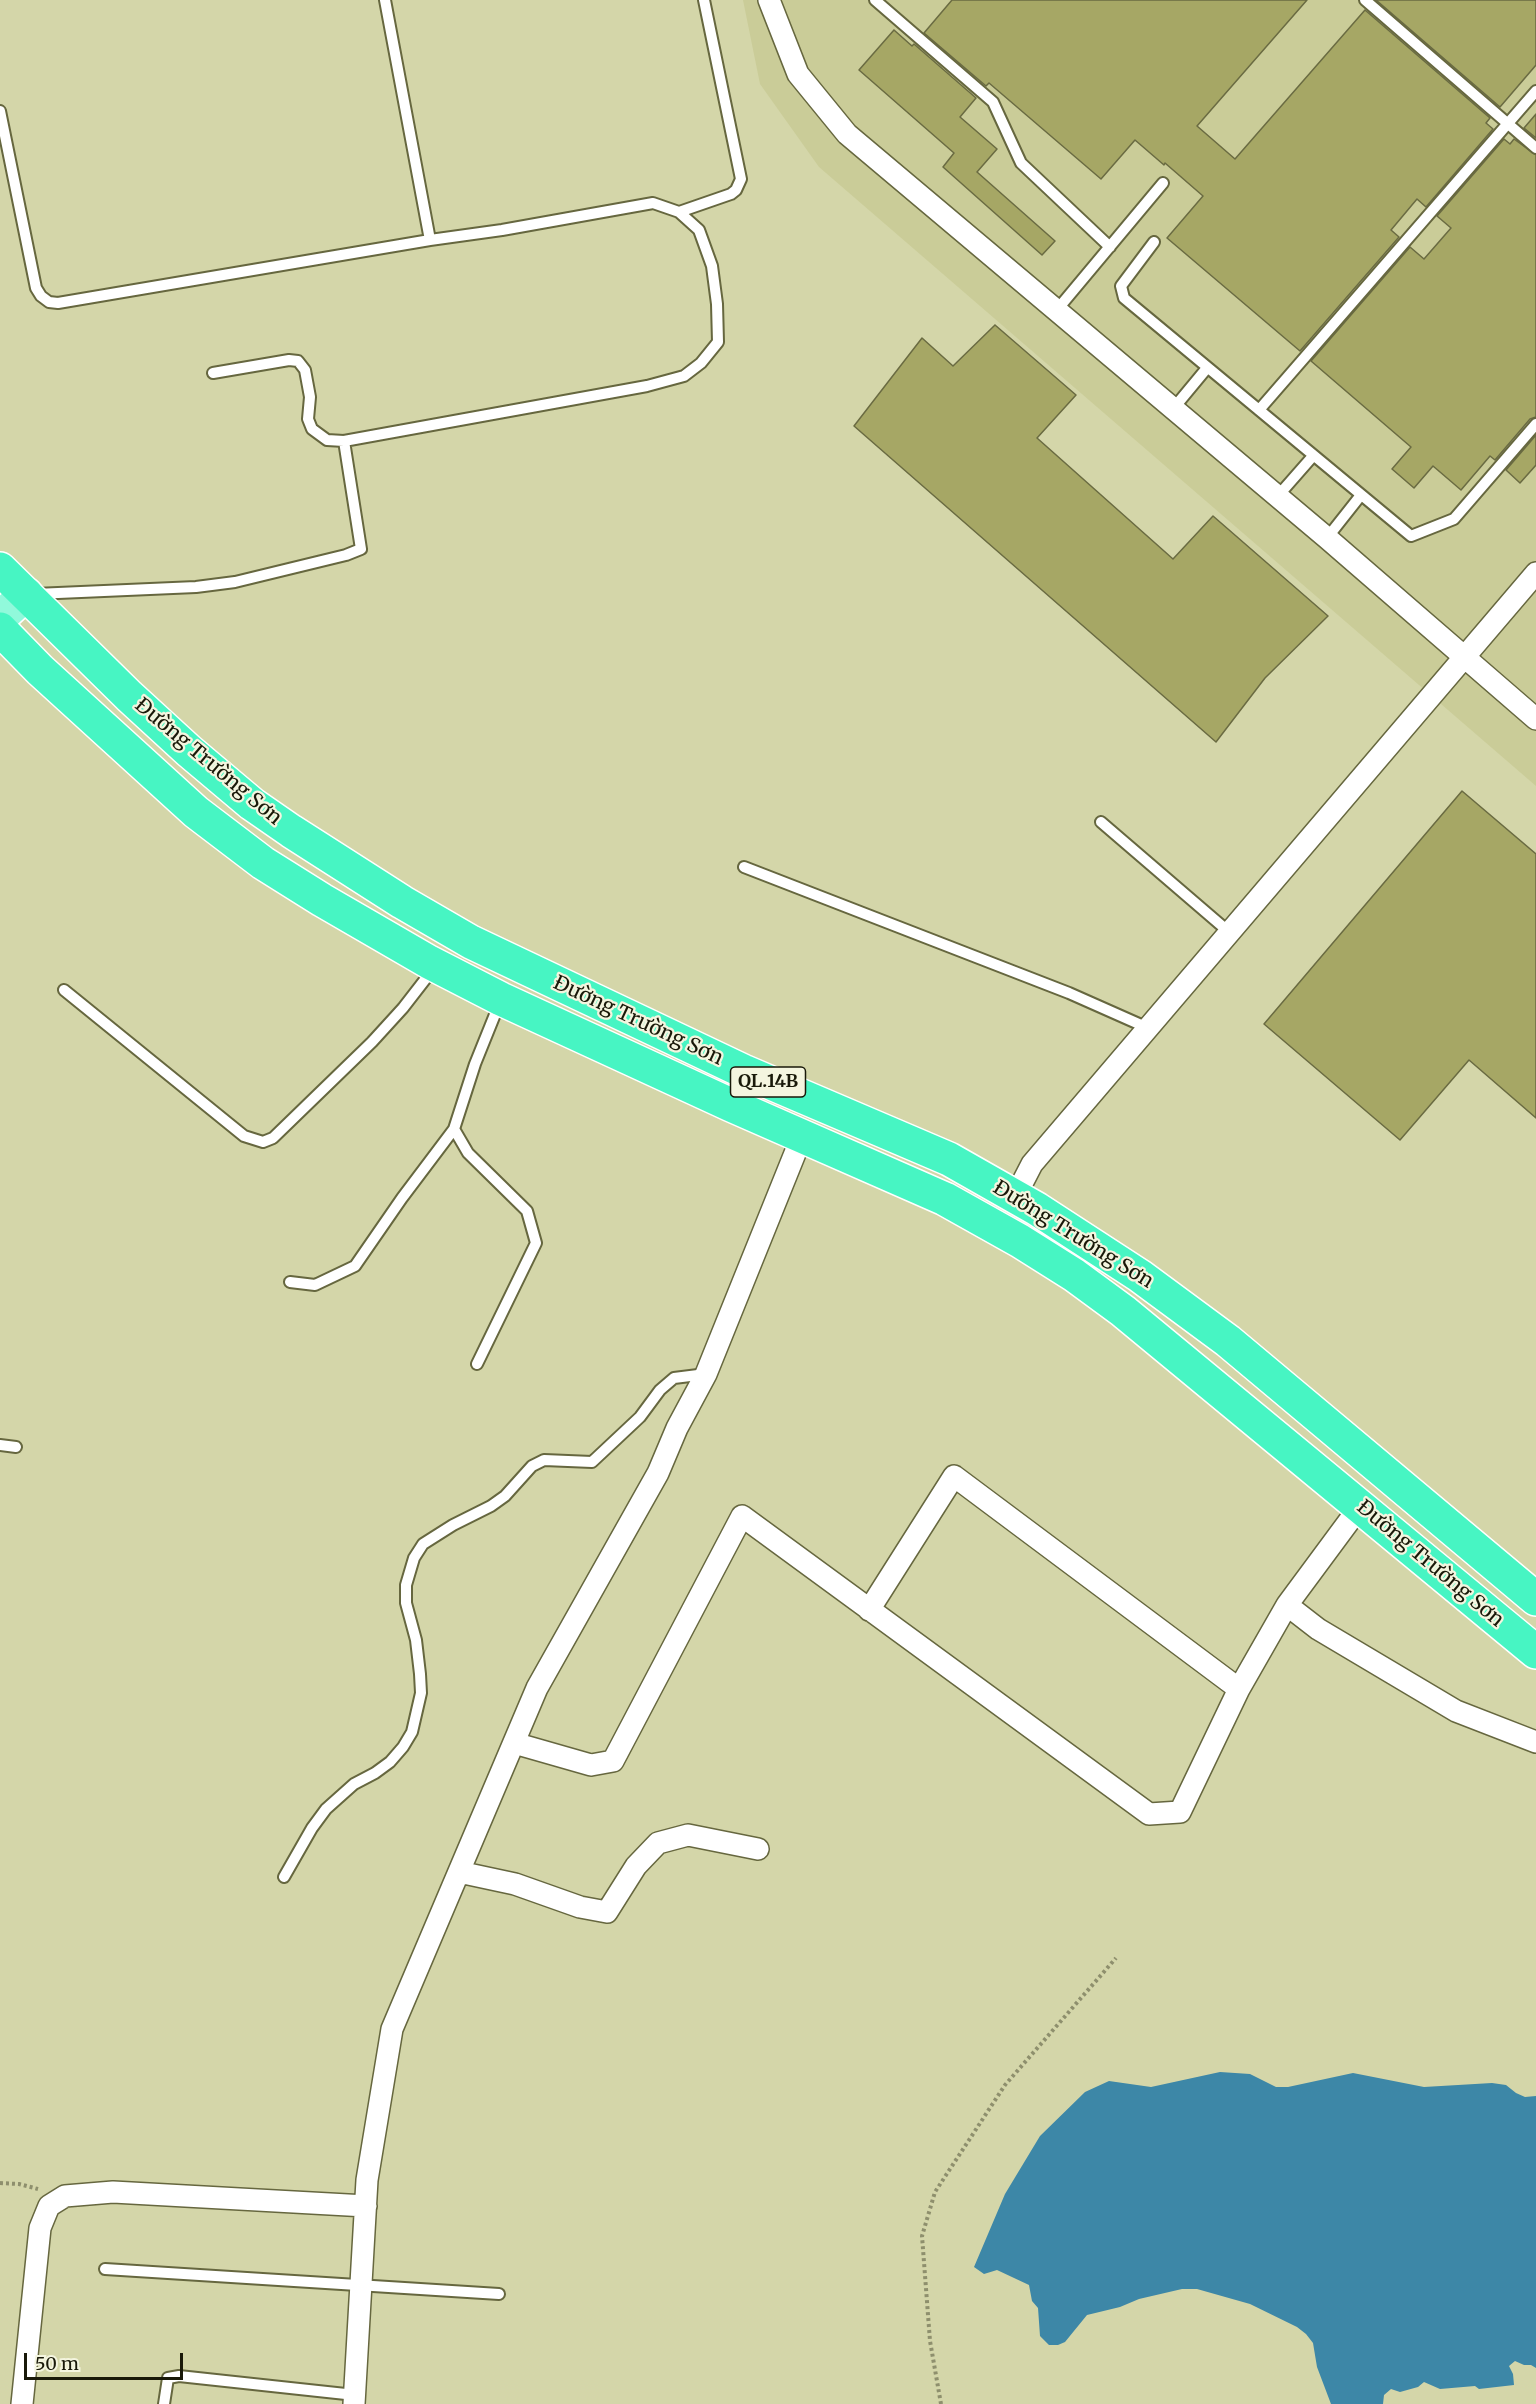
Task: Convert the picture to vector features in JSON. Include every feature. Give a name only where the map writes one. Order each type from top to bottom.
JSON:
[{"type":"highway","name":"Đường Trường Sơn","points":[[0,569],[129,696],[252,804],[402,902],[471,942],[723,1061],[949,1159],[1015,1197],[1140,1276],[1228,1341],[1536,1599]]},
{"type":"highway","name":"Đường Trường Sơn","points":[[0,629],[40,670],[163,783],[228,837],[322,900],[501,999],[945,1199],[1020,1241],[1074,1275],[1123,1311],[1361,1505],[1440,1575],[1536,1652]]},
{"type":"main road","points":[[0,618],[26,594]]},
{"type":"street","points":[[769,0],[780,34],[798,74],[847,134],[1327,538],[1536,719]]},
{"type":"street","points":[[1015,1197],[1032,1164],[1536,573]]},
{"type":"street","points":[[354,2400],[367,2180],[392,2029],[537,1688],[658,1473],[677,1428],[706,1374],[802,1136]]},
{"type":"street","points":[[869,1610],[954,1476],[1239,1689]]},
{"type":"street","points":[[514,1743],[591,1766],[613,1761],[742,1516],[1149,1814],[1180,1812],[1239,1689],[1287,1605],[1361,1505]]},
{"type":"street","points":[[1287,1605],[1318,1629],[1456,1711],[1536,1742]]},
{"type":"street","points":[[459,1872],[515,1884],[580,1907],[607,1912],[636,1866],[658,1843],[688,1835],[758,1849]]},
{"type":"street","points":[[22,2404],[40,2228],[49,2206],[65,2196],[113,2192],[366,2206]]},
{"type":"lane","points":[[385,0],[430,240]]},
{"type":"lane","points":[[679,212],[731,194],[736,190],[741,179],[704,0]]},
{"type":"lane","points":[[875,0],[993,102],[1021,163],[1110,247]]},
{"type":"lane","points":[[1365,0],[1536,148]]},
{"type":"lane","points":[[1259,410],[1536,91]]},
{"type":"lane","points":[[0,111],[36,288],[49,302],[58,303],[653,203],[679,212],[699,230],[712,266],[717,304],[718,342],[701,363],[684,376],[647,386],[344,441],[327,440],[312,429],[308,419],[310,397],[304,370],[298,361],[289,360],[213,373]]},
{"type":"lane","points":[[1056,311],[1163,183]]},
{"type":"lane","points":[[1154,242],[1120,286],[1124,298],[1411,536],[1454,519],[1536,424]]},
{"type":"lane","points":[[1173,409],[1207,368]]},
{"type":"lane","points":[[26,594],[196,587],[235,582],[346,555],[361,549],[344,441]]},
{"type":"lane","points":[[1278,497],[1313,456]]},
{"type":"lane","points":[[1327,538],[1361,495]]},
{"type":"lane","points":[[1101,822],[1229,932]]},
{"type":"lane","points":[[744,867],[1069,993],[1148,1028]]},
{"type":"lane","points":[[64,990],[244,1136],[263,1142],[273,1138],[372,1042],[436,965]]},
{"type":"lane","points":[[290,1282],[315,1285],[355,1266],[454,1129],[475,1064],[501,999]]},
{"type":"lane","points":[[454,1129],[468,1153],[528,1211],[536,1244],[477,1364]]},
{"type":"lane","points":[[284,1877],[326,1809],[354,1784],[390,1762],[404,1748],[412,1732],[421,1693],[416,1640],[406,1603],[406,1585],[414,1558],[423,1544],[444,1530],[491,1506],[505,1496],[532,1466],[538,1463],[564,1460],[592,1462],[633,1425],[660,1390],[674,1378],[706,1374]]},
{"type":"lane","points":[[0,1445],[16,1447]]},
{"type":"lane","points":[[105,2269],[500,2294]]},
{"type":"lane","points":[[164,2404],[168,2378],[179,2376],[315,2391],[354,2400]]},
{"type":"lane","points":[[314,2404],[315,2391]]},
{"type":"path","points":[[941,2404],[930,2341],[922,2236],[935,2192],[1005,2085],[1116,1958]]},
{"type":"path","points":[[0,2184],[19,2184],[65,2196]]},
{"type":"shaded area","points":[[743,0],[1536,0],[1536,786],[819,167],[760,84]]},
{"type":"water","points":[[1220,2072],[1250,2074],[1276,2087],[1288,2087],[1353,2073],[1424,2087],[1492,2083],[1506,2085],[1525,2097],[1536,2096],[1536,2368],[1515,2361],[1509,2366],[1513,2374],[1514,2385],[1479,2389],[1475,2386],[1440,2389],[1424,2382],[1418,2387],[1400,2392],[1391,2389],[1384,2395],[1383,2404],[1331,2404],[1317,2367],[1313,2343],[1306,2334],[1297,2327],[1250,2304],[1197,2289],[1182,2289],[1139,2299],[1120,2307],[1087,2315],[1065,2342],[1049,2345],[1040,2336],[1038,2308],[1032,2301],[1029,2285],[997,2270],[984,2274],[974,2267],[1005,2194],[1040,2136],[1085,2092],[1109,2081],[1151,2087]]},
{"type":"building","points":[[952,0],[1307,0],[1197,126],[1235,159],[1365,10],[1490,118],[1486,123],[1493,129],[1426,207],[1417,199],[1391,230],[1399,237],[1300,351],[1167,238],[1203,196],[1165,163],[1164,165],[1135,140],[1101,179],[989,83],[986,86],[924,33]]},
{"type":"building","points":[[1376,0],[1536,0],[1536,65],[1500,107]]},
{"type":"building","points":[[894,30],[912,46],[914,44],[976,98],[960,117],[997,149],[977,172],[1055,241],[1042,255],[943,167],[954,153],[859,70]]},
{"type":"building","points":[[1536,114],[1536,138],[1524,128]]},
{"type":"building","points":[[1504,139],[1510,144],[1514,139],[1536,155],[1536,417],[1530,419],[1495,460],[1490,456],[1461,490],[1433,466],[1414,488],[1392,469],[1411,447],[1311,361],[1410,247],[1424,259],[1451,228],[1437,216]]},
{"type":"building","points":[[995,325],[1076,395],[1037,438],[1173,559],[1213,516],[1328,616],[1265,678],[1216,742],[854,426],[922,338],[953,366]]},
{"type":"building","points":[[1536,435],[1536,465],[1520,483],[1506,470]]},
{"type":"building","points":[[1462,791],[1536,854],[1536,1118],[1469,1060],[1400,1140],[1264,1024]]}]
